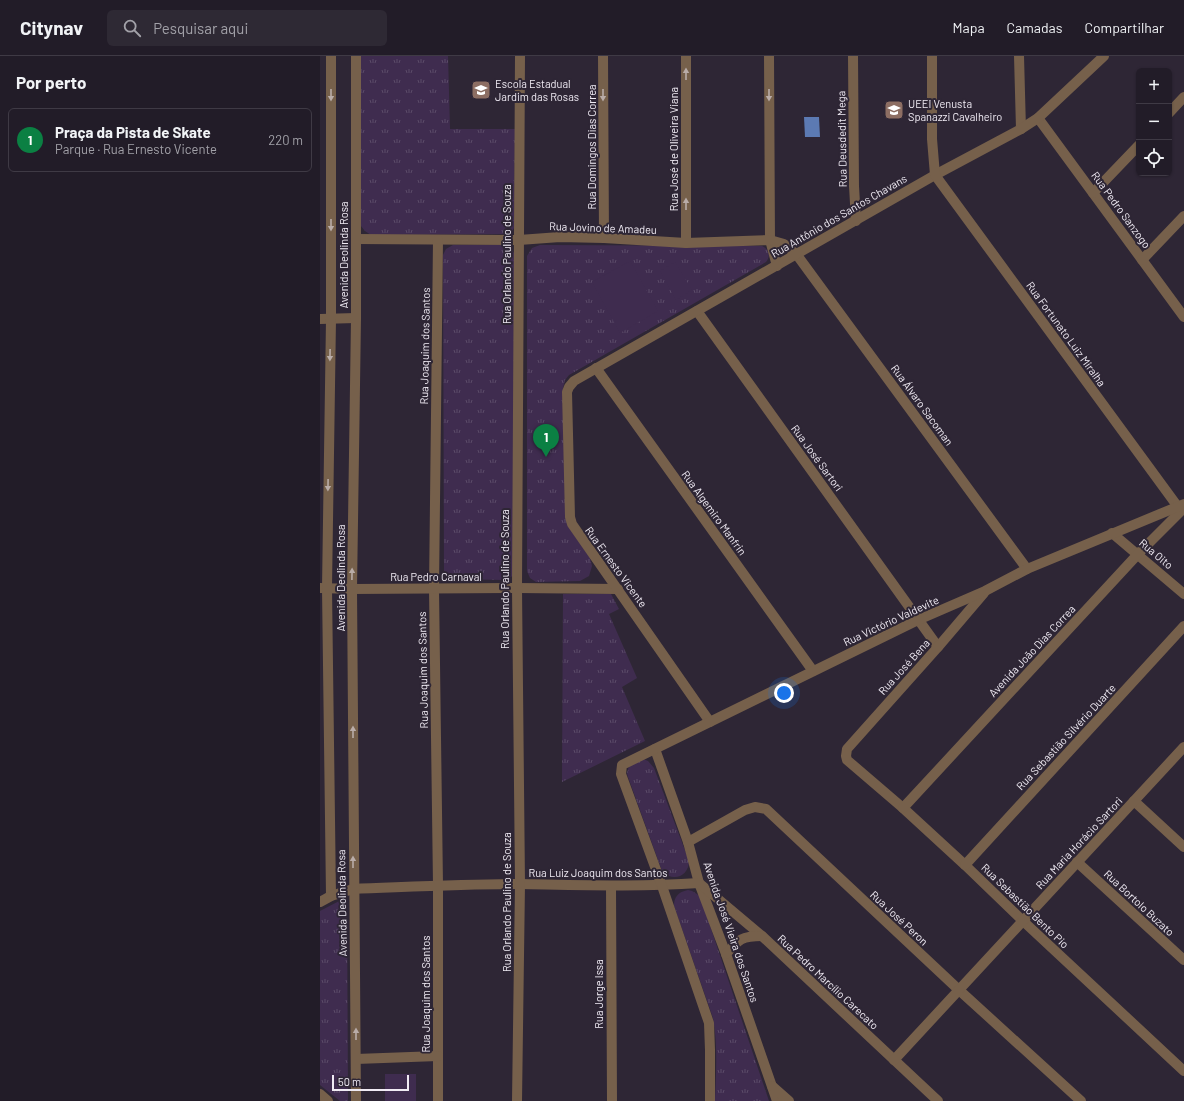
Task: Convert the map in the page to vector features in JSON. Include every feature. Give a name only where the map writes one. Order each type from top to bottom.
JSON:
[{"type":"street","name":"Avenida Deolinda Rosa","points":[[331,56],[325,319],[323,588],[331,896]]},
{"type":"street","name":"Avenida Deolinda Rosa","points":[[356,56],[356,318],[352,589],[353,889],[356,1101]]},
{"type":"street","name":"Rua Orlando Paulino de Souza","points":[[517,1101],[520,884],[517,588],[520,56]]},
{"type":"street","name":"Rua Domingos Dias Correa","points":[[603,56],[604,238]]},
{"type":"street","name":"Rua José de Oliveira Viana","points":[[686,56],[686,243]]},
{"type":"street","points":[[769,56],[770,240],[777,266]]},
{"type":"street","name":"Rua Deusdedit Mega","points":[[853,56],[854,186],[856,221]]},
{"type":"street","points":[[932,56],[932,139],[935,175]]},
{"type":"street","points":[[1019,56],[1021,129]]},
{"type":"street","name":"Rua Antônio dos Santos Chavans","points":[[574,381],[935,175],[1021,129],[1038,118],[1104,56]]},
{"type":"street","points":[[1172,110],[1184,97]]},
{"type":"street","name":"Rua Pedro Sanzogo","points":[[1038,118],[1184,317]]},
{"type":"street","points":[[1093,193],[1136,148]]},
{"type":"street","name":"Rua Fortunato Luiz Miralha","points":[[935,175],[1181,507]]},
{"type":"street","points":[[1142,260],[1184,216]]},
{"type":"street","name":"Rua Jovino de Amadeu","points":[[356,239],[519,240],[604,238],[686,243],[770,240],[784,244],[797,255]]},
{"type":"street","name":"Rua Joaquim dos Santos","points":[[438,240],[434,589],[438,885],[438,1101]]},
{"type":"street","name":"Rua Álvaro Sacoman","points":[[797,255],[1027,569]]},
{"type":"street","name":"Rua José Sartori","points":[[697,311],[938,647]]},
{"type":"street","points":[[325,319],[356,318]]},
{"type":"street","name":"Rua Algemiro Manfrin","points":[[596,368],[813,671]]},
{"type":"street","name":"Rua Ernesto Vicente","points":[[574,381],[569,387],[568,392],[570,517],[572,524],[710,722]]},
{"type":"street","name":"Rua Victório Valdevite","points":[[662,886],[621,774],[621,769],[624,764],[918,620],[985,591],[1027,569],[1112,533],[1181,507]]},
{"type":"street","name":"Avenida João Dias Correa","points":[[903,808],[1181,507]]},
{"type":"street","name":"Rua Oito","points":[[1112,533],[1184,594]]},
{"type":"street","name":"Rua Pedro Carnaval","points":[[323,588],[618,589]]},
{"type":"street","name":"Rua José Bena","points":[[847,760],[847,749],[938,647],[985,591]]},
{"type":"street","name":"Rua Sebastião Silvério Duarte","points":[[965,865],[1184,626]]},
{"type":"street","name":"Rua Maria Horácio Sartori","points":[[894,1060],[1184,747]]},
{"type":"street","name":"Avenida José Vieira dos Santos","points":[[655,749],[688,842],[699,883],[726,954],[777,1101]]},
{"type":"street","name":"Rua Sebastião Bento Pio","points":[[847,760],[903,808],[965,865],[1184,1071]]},
{"type":"street","points":[[1134,801],[1184,847]]},
{"type":"street","name":"Rua José Peron","points":[[688,842],[745,810],[755,807],[766,809],[959,990],[1082,1101]]},
{"type":"street","name":"Rua Bortolo Buzato","points":[[1077,862],[1184,960]]},
{"type":"street","name":"Rua Luiz Joaquim dos Santos","points":[[320,902],[331,896],[353,889],[438,885],[520,884],[662,886],[699,883]]},
{"type":"street","name":"Rua Pedro Marcílio Carecato","points":[[699,883],[762,936],[938,1101]]},
{"type":"street","name":"Rua Jorge Issa","points":[[611,886],[612,1101]]},
{"type":"street","points":[[662,886],[708,1022],[710,1050],[710,1101]]},
{"type":"street","points":[[726,954],[737,941],[748,936],[762,936]]},
{"type":"street","points":[[356,1059],[438,1056]]},
{"type":"street","points":[[772,1086],[789,1101]]},
{"type":"street","points":[[320,1094],[328,1101]]},
{"type":"green space","points":[[360,56],[448,56],[450,129],[515,129],[514,228],[512,231],[506,234],[371,235],[365,231],[361,226]]},
{"type":"green space","points":[[453,245],[506,245],[510,247],[514,253],[514,575],[506,580],[450,579],[446,577],[444,571],[443,255],[446,249]]},
{"type":"green space","points":[[540,245],[762,246],[768,251],[769,255],[766,262],[569,375],[565,380],[563,388],[568,526],[590,558],[592,566],[589,576],[580,581],[536,582],[530,578],[527,571],[527,256],[532,248]]},
{"type":"green space","points":[[630,261],[658,311],[620,333],[592,282]]},
{"type":"green space","points":[[675,262],[692,290],[676,300],[660,271]]},
{"type":"green space","points":[[563,594],[611,594],[619,609],[609,614],[637,678],[622,687],[645,741],[562,782]]},
{"type":"green space","points":[[643,759],[648,761],[654,768],[689,861],[686,871],[680,876],[671,877],[662,871],[628,777],[627,773],[629,766]]},
{"type":"green space","points":[[688,890],[700,896],[769,1101],[715,1101],[716,1049],[713,1018],[674,906],[677,895]]},
{"type":"green space","points":[[347,897],[348,1101],[340,1101],[320,1085],[320,911]]},
{"type":"green space","points":[[385,1074],[416,1074],[416,1101],[385,1101]]},
{"type":"water","points":[[804,117],[819,117],[820,137],[805,137]]},
{"type":"place","name":"Escola Estadual Jardim das Rosas","points":[[481,90]]},
{"type":"place","name":"UEEI Venusta Spanazzi Cavalheiro","points":[[894,110]]},
{"type":"place","name":"Praça da Pista de Skate","points":[[546,457]]}]
